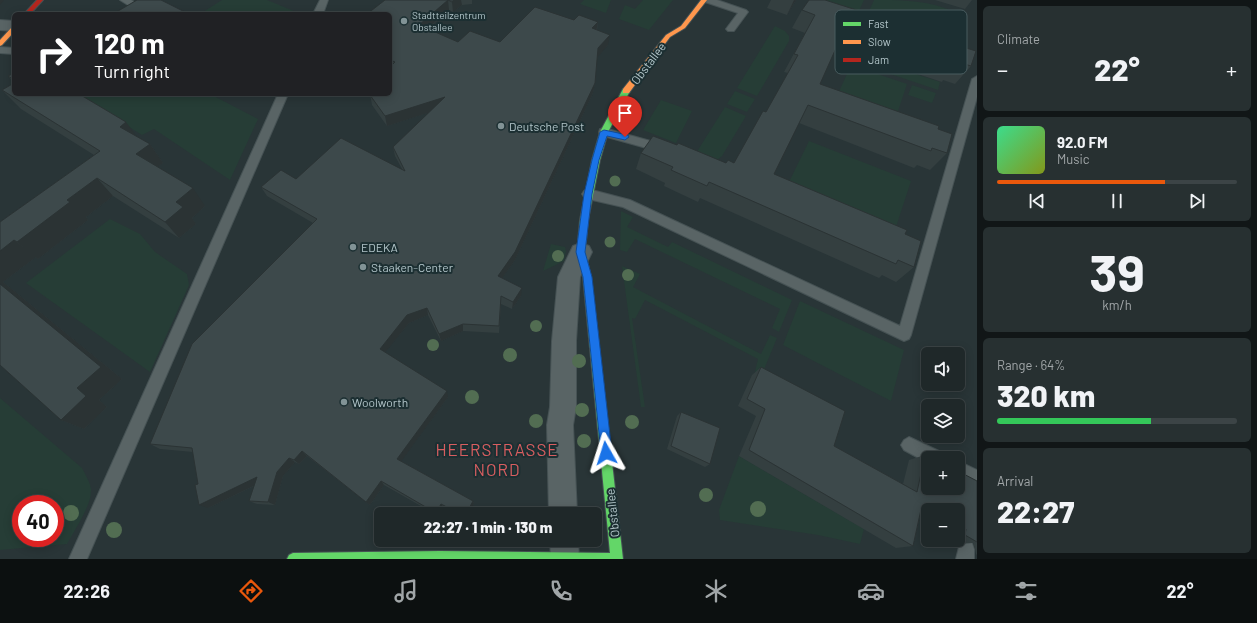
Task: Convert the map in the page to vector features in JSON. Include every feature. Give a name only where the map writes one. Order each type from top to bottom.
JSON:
[{"type":"street","points":[[29,12],[40,0]]},
{"type":"street","name":"Obstallee","points":[[563,507],[560,426],[564,407],[564,341],[569,277],[581,252],[588,194],[596,160],[604,132],[623,96],[668,36],[683,27],[704,0]]},
{"type":"street","points":[[0,26],[12,27]]},
{"type":"street","points":[[0,44],[12,29]]},
{"type":"street","name":"Obstallee","points":[[581,252],[588,277],[617,559]]},
{"type":"street","points":[[293,559],[409,558],[565,552],[612,559]]},
{"type":"lane","points":[[124,0],[143,10],[140,12]]},
{"type":"lane","points":[[319,12],[324,0]]},
{"type":"lane","points":[[708,0],[743,12],[731,29]]},
{"type":"lane","points":[[0,50],[12,51]]},
{"type":"lane","points":[[588,194],[626,203],[904,335],[977,79]]},
{"type":"lane","points":[[78,559],[282,96]]},
{"type":"lane","points":[[604,132],[650,145]]},
{"type":"lane","points":[[909,445],[921,451]]},
{"type":"lane","points":[[965,475],[977,486]]},
{"type":"green space","points":[[222,0],[267,0],[296,12],[203,12]]},
{"type":"green space","points":[[584,0],[611,0],[606,13],[580,4]]},
{"type":"green space","points":[[643,0],[673,0],[649,30],[619,19],[625,5],[635,9]]},
{"type":"green space","points":[[813,0],[864,0],[859,10],[835,10],[835,15]]},
{"type":"green space","points":[[874,0],[897,0],[931,4],[950,10],[870,10]]},
{"type":"green space","points":[[775,26],[785,31],[789,36],[789,41],[757,96],[737,88]]},
{"type":"green space","points":[[847,74],[878,74],[907,84],[896,117],[837,96]]},
{"type":"green space","points":[[891,74],[916,74],[940,82],[938,90]]},
{"type":"green space","points":[[912,85],[936,93],[932,103],[908,95]]},
{"type":"green space","points":[[735,91],[755,99],[747,112],[727,104]]},
{"type":"green space","points":[[80,96],[214,96],[258,119],[230,180],[154,129],[142,135]]},
{"type":"green space","points":[[661,100],[692,111],[676,143],[643,130]]},
{"type":"green space","points":[[725,107],[746,116],[722,156],[716,161],[693,158]]},
{"type":"green space","points":[[809,141],[911,181],[896,227],[789,182]]},
{"type":"green space","points":[[621,211],[633,217],[627,227],[668,247],[672,242],[792,300],[779,332],[772,328],[780,309],[635,239],[627,252],[620,250]]},
{"type":"green space","points":[[110,219],[140,234],[155,252],[187,274],[189,285],[150,372],[26,283]]},
{"type":"green space","points":[[551,244],[565,247],[566,251],[564,261],[543,271]]},
{"type":"green space","points":[[622,266],[640,274],[633,287],[761,354],[770,335],[777,338],[760,379],[754,376],[758,359],[645,300],[635,319],[632,318],[645,407],[641,407]]},
{"type":"green space","points":[[800,301],[904,350],[891,401],[783,345]]},
{"type":"green space","points":[[0,398],[82,468],[89,481],[91,489],[91,495],[86,509],[67,544],[64,544],[64,495],[12,495],[12,547],[34,547],[0,550]]},
{"type":"green space","points":[[739,456],[864,529],[860,544],[818,535],[720,520],[719,510]]},
{"type":"building","points":[[137,0],[161,0],[185,12],[116,12]]},
{"type":"building","name":"Staaken-Center","points":[[385,0],[448,0],[419,25],[458,42],[470,31],[500,42],[535,7],[574,20],[579,15],[598,22],[592,28],[610,35],[598,48],[595,83],[515,252],[498,276],[522,288],[513,302],[501,296],[499,326],[463,324],[439,334],[427,308],[407,315],[380,349],[447,391],[397,459],[473,501],[470,507],[447,507],[441,504],[439,507],[426,507],[381,481],[366,502],[302,451],[294,460],[289,458],[277,472],[268,502],[249,501],[257,477],[199,505],[195,485],[198,484],[192,448],[150,444],[192,344],[317,219],[261,187],[281,170],[296,179],[341,138],[405,171],[393,147],[445,97],[385,116],[371,96],[392,96],[392,65],[395,62],[392,61],[392,12],[370,12]]},
{"type":"building","points":[[809,0],[825,0],[857,10],[835,10],[835,50],[820,84],[939,126],[938,129],[952,134],[947,153],[932,148],[931,151],[808,105],[774,174],[907,230],[905,234],[921,241],[914,267],[898,260],[896,264],[709,182],[707,186],[671,170],[673,167],[641,153],[653,136],[677,145],[678,143],[726,163],[728,160],[734,163],[763,111],[766,112],[798,55],[794,54],[815,15],[802,10]]},
{"type":"building","points":[[967,48],[976,51],[971,66],[967,65]]},
{"type":"building","points":[[12,84],[12,96],[82,96],[126,122],[120,127],[150,144],[136,154],[193,188],[176,202],[183,207],[165,222],[97,178],[67,200],[70,202],[17,242],[14,240],[0,251],[0,222],[100,151],[2,90]]},
{"type":"building","points":[[0,284],[101,367],[77,388],[86,396],[61,420],[0,365]]},
{"type":"building","points":[[761,367],[845,411],[834,446],[917,492],[921,474],[921,495],[965,495],[965,475],[977,481],[977,542],[965,535],[965,503],[921,503],[913,546],[749,450],[765,409],[747,399]]},
{"type":"building","points":[[681,412],[720,428],[710,464],[671,446]]},
{"type":"traffic: fast","points":[[617,559],[587,277],[581,252],[584,220],[596,160],[604,132],[626,91]]},
{"type":"traffic: fast","points":[[293,559],[440,557],[612,559]]},
{"type":"traffic: slow","points":[[626,91],[668,36],[683,27],[704,0]]},
{"type":"traffic: slow","points":[[0,44],[12,30]]},
{"type":"traffic: jam","points":[[29,12],[40,0]]},
{"type":"place","name":"Stadtteilzentrum Obstallee","points":[[404,21]]},
{"type":"place","name":"Deutsche Post","points":[[501,126]]},
{"type":"place","name":"EDEKA","points":[[353,247]]},
{"type":"place","name":"Staaken-Center","points":[[363,267]]},
{"type":"place","name":"Woolworth","points":[[344,402]]},
{"type":"district","name":"HEERSTRASSE NORD","points":[[497,459]]},
{"type":"route","points":[[606,453],[588,277],[581,252],[588,194],[604,132],[625,137]]}]
